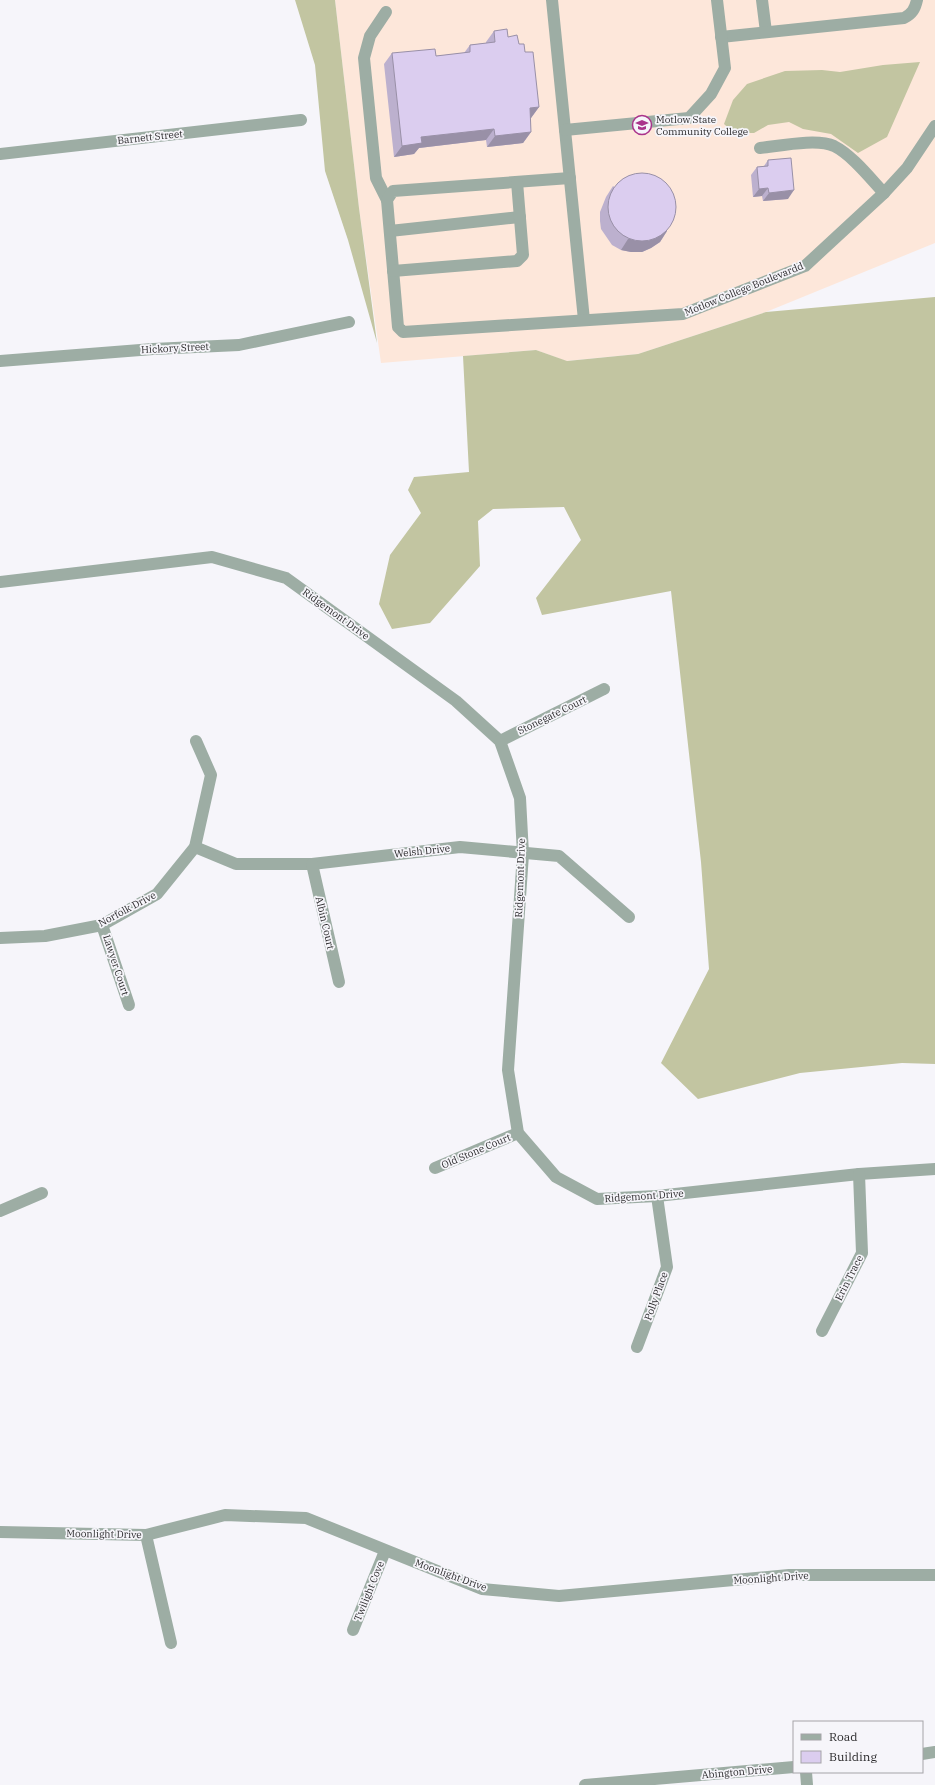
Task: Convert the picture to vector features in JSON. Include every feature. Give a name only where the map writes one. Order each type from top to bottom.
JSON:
[{"type":"street","points":[[552,0],[584,320]]},
{"type":"street","points":[[566,130],[689,118],[710,94],[725,68],[717,0]]},
{"type":"street","points":[[762,0],[766,32]]},
{"type":"street","points":[[721,37],[904,18],[911,15],[916,6],[916,0]]},
{"type":"street","points":[[386,12],[370,36],[364,58],[376,178],[388,200],[393,271],[517,261],[523,255],[517,182]]},
{"type":"street","name":"Barnett Street","points":[[0,154],[301,120]]},
{"type":"street","name":"Motlow College Boulevardd","points":[[393,271],[398,327],[403,332],[683,314],[805,266],[884,193],[907,168],[935,126]]},
{"type":"street","points":[[760,148],[820,143],[833,145],[844,152],[884,193]]},
{"type":"street","points":[[388,200],[394,191],[570,178]]},
{"type":"street","points":[[390,231],[520,217]]},
{"type":"street","name":"Hickory Street","points":[[0,361],[153,349],[239,345],[349,322]]},
{"type":"street","name":"Ridgemont Drive","points":[[0,582],[212,557],[286,578],[456,701],[500,741],[520,798],[523,854],[508,1070],[518,1133],[556,1177],[597,1199],[657,1196],[859,1174],[935,1169]]},
{"type":"street","name":"Stonegate Court","points":[[500,741],[604,689]]},
{"type":"street","name":"Norfolk Drive","points":[[0,938],[45,936],[102,925],[157,894],[195,847],[211,775],[196,742]]},
{"type":"street","name":"Welsh Drive","points":[[195,847],[236,864],[312,864],[460,847],[523,854],[559,856],[629,917]]},
{"type":"street","name":"Albin Court","points":[[312,864],[339,982]]},
{"type":"street","name":"Lawyer Court","points":[[102,925],[129,1005]]},
{"type":"street","name":"Old Stone Court","points":[[435,1168],[518,1133]]},
{"type":"street","name":"Erin Trace","points":[[822,1331],[862,1253],[859,1174]]},
{"type":"street","points":[[0,1211],[42,1193]]},
{"type":"street","name":"Polly Place","points":[[637,1348],[667,1267],[657,1196]]},
{"type":"street","name":"Moonlight Drive","points":[[0,1532],[146,1535],[225,1515],[306,1518],[482,1589],[559,1596],[790,1575],[935,1575]]},
{"type":"street","points":[[146,1535],[171,1643]]},
{"type":"street","name":"Twilight Cove","points":[[353,1630],[385,1551]]},
{"type":"street","points":[[923,1754],[935,1752]]},
{"type":"street","name":"Abington Drive","points":[[585,1785],[617,1784],[793,1767]]},
{"type":"street","points":[[806,1773],[807,1785]]},
{"type":"shaded area","name":"Motlow State Community College","points":[[335,0],[935,0],[935,243],[766,312],[638,354],[566,361],[536,350],[381,363],[359,208]]},
{"type":"green space","points":[[295,0],[335,0],[359,208],[377,343],[348,240],[325,171],[315,65]]},
{"type":"green space","points":[[920,62],[887,137],[858,153],[831,134],[803,129],[789,122],[768,125],[754,133],[734,133],[724,124],[733,100],[747,84],[785,71],[822,70],[840,72],[883,65]]},
{"type":"green space","points":[[935,297],[935,1064],[902,1063],[800,1073],[698,1099],[661,1063],[709,969],[701,862],[671,591],[542,615],[536,598],[581,540],[564,507],[493,509],[478,521],[480,566],[430,623],[392,629],[379,604],[390,555],[421,513],[408,490],[414,477],[469,472],[463,356],[536,350],[567,361],[638,354],[766,312]]},
{"type":"building","points":[[507,29],[508,37],[517,35],[519,44],[524,44],[525,52],[533,52],[539,107],[530,108],[531,132],[495,136],[494,129],[421,137],[422,143],[402,146],[392,53],[435,49],[436,56],[470,52],[470,45],[495,42],[494,31]]},
{"type":"building","points":[[791,158],[794,190],[769,193],[768,188],[759,189],[757,167],[768,166],[768,160]]},
{"type":"building","points":[[635,173],[649,173],[661,178],[671,188],[676,200],[676,214],[671,226],[661,236],[649,241],[635,241],[623,236],[613,226],[608,214],[608,200],[613,188],[623,178]]},
{"type":"place","name":"Motlow State Community College","points":[[642,125]]}]
